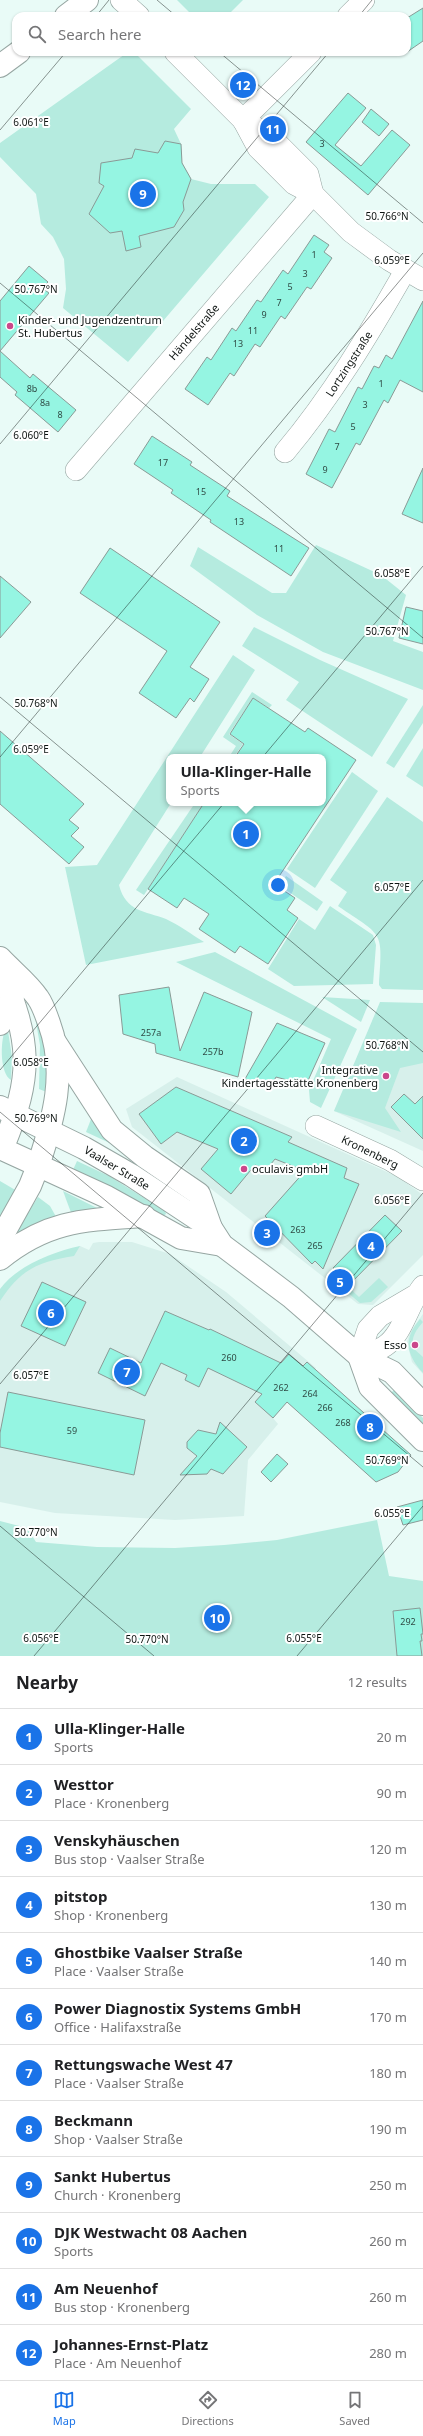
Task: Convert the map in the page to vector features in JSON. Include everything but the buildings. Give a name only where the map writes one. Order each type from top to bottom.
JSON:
[{"type":"main road","points":[[71,12],[87,0]]},
{"type":"main road","points":[[0,66],[14,56]]},
{"type":"main road","points":[[0,958],[38,998],[55,1042],[112,1130],[145,1157],[199,1194],[217,1236]]},
{"type":"main road","points":[[0,968],[13,996],[22,1029],[25,1062],[23,1090],[5,1134]]},
{"type":"main road","points":[[0,1024],[13,996]]},
{"type":"main road","points":[[0,1240],[30,1186],[44,1148],[58,1085],[55,1042]]},
{"type":"main road","name":"Vaalser Straße","points":[[5,1134],[44,1148],[132,1175],[217,1236],[359,1356],[392,1372],[423,1404]]},
{"type":"main road","name":"Vaalser Straße","points":[[5,1134],[44,1148],[144,1216],[181,1238],[217,1236]]},
{"type":"main road","points":[[0,1259],[26,1239],[57,1226],[144,1216]]},
{"type":"main road","name":"Vaalser Straße","points":[[359,1356],[370,1387],[423,1440]]},
{"type":"street","points":[[122,0],[135,12]]},
{"type":"street","points":[[352,12],[364,0]]},
{"type":"street","points":[[179,56],[243,120],[258,148],[294,184],[313,194],[351,232],[405,271],[423,280]]},
{"type":"street","points":[[243,120],[307,56]]},
{"type":"street","name":"Händelstraße","points":[[76,470],[313,194]]},
{"type":"street","name":"Lortzingstraße","points":[[285,452],[314,418],[369,334],[405,271]]},
{"type":"street","name":"Kronenberg","points":[[316,1126],[390,1160],[423,1180]]},
{"type":"street","points":[[359,1356],[368,1329],[377,1319],[385,1311],[419,1291]]},
{"type":"shaded area","name":"Integrative Kindertagesstätte Kronenberg","points":[[378,1011],[423,1012],[423,1151],[334,1111]]},
{"type":"shaded area","points":[[177,1077],[398,1177],[423,1195],[423,1255],[373,1305],[358,1304],[132,1127],[126,1109]]},
{"type":"shaded area","points":[[132,1242],[170,1254],[226,1292],[316,1368],[273,1418],[278,1424],[248,1460],[244,1516],[175,1520],[55,1513],[0,1502],[0,1295],[31,1266],[80,1246],[89,1250],[93,1243]]},
{"type":"shaded area","name":"Esso","points":[[423,1314],[423,1374],[412,1362],[407,1342],[410,1332]]},
{"type":"green space","points":[[177,0],[243,0],[231,12],[189,12]]},
{"type":"green space","points":[[122,56],[138,56],[191,109],[174,129],[181,144],[182,163],[191,179],[211,184],[255,184],[269,197],[128,362],[63,308],[66,289],[64,259],[53,237],[41,224],[36,194],[0,157],[0,143]]},
{"type":"green space","points":[[316,545],[381,575],[406,595],[393,641],[423,652],[423,690],[323,652],[257,615],[190,566],[198,547],[272,593],[286,593]]},
{"type":"green space","points":[[254,627],[320,660],[408,699],[372,757],[286,700],[299,682],[242,646]]},
{"type":"green space","points":[[233,655],[255,670],[202,754],[169,754]]},
{"type":"green space","points":[[252,692],[272,705],[269,708],[253,698],[229,734],[243,744],[236,754],[231,754],[236,746],[223,737]]},
{"type":"green space","points":[[423,705],[423,723],[394,768],[386,763]]},
{"type":"green space","points":[[423,748],[423,787],[406,776]]},
{"type":"green space","points":[[166,758],[166,806],[169,806],[119,885],[126,901],[131,906],[171,921],[204,942],[86,965],[65,867],[97,865]]},
{"type":"green space","points":[[352,772],[378,791],[315,888],[287,869]]},
{"type":"green space","points":[[387,797],[423,822],[423,990],[382,989],[379,985],[381,953],[377,936],[372,930],[338,906],[347,892],[330,880]]},
{"type":"green space","points":[[193,806],[202,806],[144,895],[136,890]]},
{"type":"green space","points":[[286,876],[323,902],[317,911],[280,886]]},
{"type":"green space","points":[[330,906],[373,935],[376,945],[373,984],[294,986],[268,969],[299,919],[315,930]]},
{"type":"green space","points":[[215,952],[357,1029],[321,1108],[310,1102],[309,1090],[331,1039],[176,962]]},
{"type":"green space","points":[[322,997],[370,1000],[361,1022]]},
{"type":"green space","name":"Integrative Kindertagesstätte Kronenberg","points":[[380,1002],[423,1003],[423,1063],[400,1068],[385,1108],[401,1132],[334,1111]]},
{"type":"green space","points":[[34,1011],[47,1041],[49,1093],[39,1089],[40,1045]]},
{"type":"green space","points":[[5,1030],[8,1031],[12,1057],[11,1080],[7,1077],[2,1058],[2,1042]]},
{"type":"green space","points":[[93,1114],[116,1146],[86,1132]]},
{"type":"green space","points":[[77,1161],[109,1176],[165,1211],[166,1214],[163,1216],[73,1170]]},
{"type":"green space","points":[[0,1181],[17,1191],[0,1222]]},
{"type":"green space","points":[[63,1191],[103,1211],[73,1218]]},
{"type":"green space","points":[[38,1197],[50,1206],[59,1222],[14,1235]]},
{"type":"green space","points":[[80,1246],[74,1256],[40,1264],[23,1274],[15,1281],[0,1301],[0,1289],[16,1273],[47,1256]]},
{"type":"green space","points":[[339,1278],[359,1297],[379,1278],[388,1287],[371,1302],[360,1303],[335,1282]]},
{"type":"green space","points":[[420,1319],[423,1322],[415,1334],[413,1348],[423,1357],[423,1373],[413,1359],[409,1346],[411,1333]]},
{"type":"green space","points":[[395,1389],[423,1418],[423,1426],[390,1394]]},
{"type":"green space","points":[[377,1520],[389,1576],[423,1581],[423,1656],[0,1656],[0,1521],[27,1528],[36,1542],[97,1547],[175,1548],[277,1540]]},
{"type":"place","name":"Johannes-Ernst-Platz","points":[[243,85]]},
{"type":"place","name":"Am Neuenhof","points":[[273,129]]},
{"type":"place","name":"Sankt Hubertus","points":[[143,194]]},
{"type":"place","name":"Kinder- und Jugendzentrum St. Hubertus","points":[[10,326]]},
{"type":"place","name":"Ulla-Klinger-Halle","points":[[246,834]]},
{"type":"place","name":"Integrative Kindertagesstätte Kronenberg","points":[[386,1076]]},
{"type":"place","name":"Westtor","points":[[244,1141]]},
{"type":"place","name":"oculavis gmbH","points":[[244,1169]]},
{"type":"place","name":"Venskyhäuschen","points":[[267,1233]]},
{"type":"place","name":"pitstop","points":[[371,1246]]},
{"type":"place","name":"Ghostbike Vaalser Straße","points":[[340,1282]]},
{"type":"place","name":"Power Diagnostix Systems GmbH","points":[[51,1313]]},
{"type":"place","name":"Esso","points":[[415,1345]]},
{"type":"place","name":"Rettungswache West 47","points":[[127,1372]]},
{"type":"place","name":"Beckmann","points":[[370,1427]]},
{"type":"place","name":"DJK Westwacht 08 Aachen","points":[[217,1618]]}]
